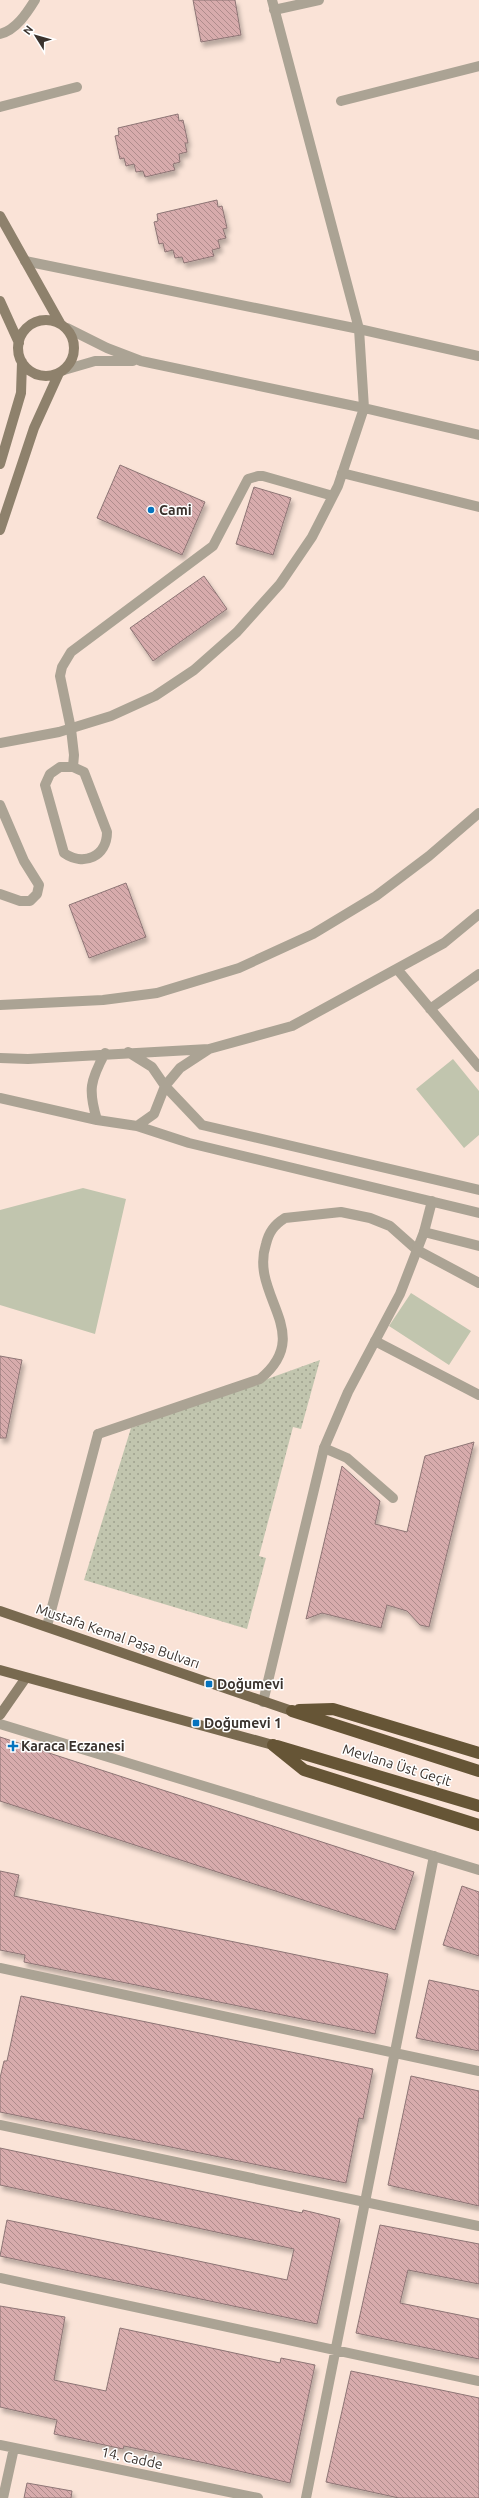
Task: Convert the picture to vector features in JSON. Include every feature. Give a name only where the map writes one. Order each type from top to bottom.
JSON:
[{"type":"highway","points":[[292,1711],[333,1709],[479,1754]]},
{"type":"highway","name":"Mustafa Kemal Paşa Bulvarı","points":[[292,1711],[317,1719]]},
{"type":"highway","name":"Mevlana Üst Geçit","points":[[317,1719],[479,1772]]},
{"type":"highway","name":"Mevlana Üst Geçit","points":[[273,1745],[479,1806]]},
{"type":"highway","points":[[273,1745],[304,1770],[479,1825]]},
{"type":"main road","name":"Mustafa Kemal Paşa Bulvarı","points":[[0,1611],[292,1711]]},
{"type":"main road","points":[[0,1670],[25,1679],[273,1745]]},
{"type":"street","points":[[0,34],[5,33],[18,22],[34,0]]},
{"type":"street","points":[[0,743],[71,728],[111,716],[154,696],[194,670],[213,655],[237,632],[280,584],[312,537],[333,496],[364,408],[359,329],[273,5],[319,0]]},
{"type":"street","points":[[341,101],[479,66]]},
{"type":"street","points":[[0,107],[77,87]]},
{"type":"street","points":[[0,216],[24,262],[64,326],[72,336],[74,354],[61,371],[34,428],[0,530]]},
{"type":"street","points":[[24,262],[359,329],[479,356]]},
{"type":"street","points":[[0,300],[19,343],[22,362],[21,393],[0,464]]},
{"type":"street","points":[[19,343],[22,334],[34,322],[43,319],[64,326],[106,348],[141,361],[364,408],[479,435]]},
{"type":"street","points":[[22,362],[36,374],[46,376],[100,360],[141,361]]},
{"type":"street","points":[[342,473],[479,507]]},
{"type":"street","points":[[73,767],[74,755],[71,728],[60,676],[64,663],[71,652],[212,546],[248,479],[263,476],[333,496]]},
{"type":"street","points":[[73,767],[84,772],[107,832],[107,839],[101,851],[90,859],[83,860],[70,858],[64,854],[45,784],[55,770],[73,767]]},
{"type":"street","points":[[0,805],[24,861],[39,884],[39,889],[34,898],[25,902],[0,894]]},
{"type":"street","points":[[0,1005],[103,1000],[157,994],[239,968],[313,934],[376,896],[429,856],[479,813]]},
{"type":"street","points":[[0,1058],[28,1059],[105,1053],[209,1049],[292,1026],[444,943],[479,914]]},
{"type":"street","points":[[397,969],[479,1067]]},
{"type":"street","points":[[430,1009],[479,974]]},
{"type":"street","points":[[137,1126],[154,1114],[165,1086],[180,1068],[209,1049]]},
{"type":"street","points":[[127,1052],[152,1067],[165,1086],[202,1125],[479,1190]]},
{"type":"street","points":[[97,1120],[91,1100],[92,1077],[105,1053]]},
{"type":"street","points":[[0,1098],[97,1120],[137,1126],[189,1143],[479,1212]]},
{"type":"street","points":[[263,1702],[324,1448],[348,1392],[400,1294],[424,1232],[432,1201]]},
{"type":"street","points":[[47,1626],[98,1434],[260,1379],[268,1373],[282,1347],[283,1328],[265,1281],[263,1258],[269,1234],[278,1223],[285,1218],[342,1212],[356,1214],[390,1226],[417,1250],[479,1283]]},
{"type":"street","points":[[424,1232],[479,1246]]},
{"type":"street","points":[[375,1341],[479,1395]]},
{"type":"street","points":[[324,1448],[347,1458],[393,1498]]},
{"type":"street","points":[[0,1715],[25,1679]]},
{"type":"street","points":[[0,1724],[479,1870]]},
{"type":"street","points":[[306,2498],[434,1856]]},
{"type":"street","points":[[0,1968],[479,2071]]},
{"type":"street","points":[[0,2125],[479,2226]]},
{"type":"street","points":[[0,2278],[336,2349],[479,2381]]},
{"type":"street","name":"14. Cadde","points":[[0,2445],[258,2498]]},
{"type":"street","points":[[3,2498],[14,2448]]},
{"type":"green space","points":[[453,1059],[479,1091],[479,1135],[464,1148],[416,1089]]},
{"type":"green space","points":[[83,1188],[126,1199],[95,1334],[0,1305],[0,1210]]},
{"type":"green space","points":[[411,1293],[471,1331],[449,1365],[389,1326]]},
{"type":"green space","points":[[320,1360],[301,1429],[293,1427],[259,1556],[266,1558],[247,1629],[84,1580],[131,1428]]},
{"type":"building","points":[[193,0],[235,0],[241,35],[201,42]]},
{"type":"building","points":[[178,114],[179,121],[183,120],[188,143],[185,143],[187,152],[179,154],[180,162],[173,164],[175,170],[145,177],[143,171],[136,172],[134,164],[126,166],[124,158],[120,159],[115,136],[119,135],[118,128]]},
{"type":"building","points":[[217,200],[218,207],[222,206],[227,228],[223,229],[226,238],[218,240],[220,248],[212,250],[214,256],[184,263],[182,257],[175,258],[173,250],[165,252],[163,243],[159,244],[154,222],[158,221],[157,214]]},
{"type":"building","name":"Cami","points":[[120,465],[205,502],[182,555],[97,518]]},
{"type":"building","points":[[254,487],[291,498],[273,555],[236,544]]},
{"type":"building","points":[[204,576],[227,609],[153,661],[130,628]]},
{"type":"building","points":[[126,883],[146,937],[89,958],[69,905]]},
{"type":"building","points":[[0,1356],[22,1360],[6,1438],[0,1438]]},
{"type":"building","points":[[474,1442],[429,1627],[420,1625],[407,1611],[387,1605],[381,1628],[322,1613],[306,1619],[342,1466],[380,1501],[375,1524],[407,1532],[425,1456]]},
{"type":"building","points":[[0,1737],[414,1872],[395,1930],[0,1801]]},
{"type":"building","points":[[0,1871],[19,1875],[14,1896],[388,1974],[375,2034],[24,1962],[25,1955],[0,1950]]},
{"type":"building","points":[[462,1886],[479,1892],[479,1956],[443,1945]]},
{"type":"building","points":[[429,1980],[479,1991],[479,2051],[416,2038]]},
{"type":"building","points":[[21,1996],[373,2069],[363,2119],[359,2118],[346,2183],[0,2112],[0,2078],[4,2061],[7,2061]]},
{"type":"building","points":[[411,2076],[479,2091],[479,2206],[388,2185]]},
{"type":"building","points":[[0,2148],[302,2213],[303,2210],[340,2219],[317,2324],[0,2256],[7,2220],[287,2280],[294,2249],[0,2185]]},
{"type":"building","points":[[380,2225],[479,2244],[479,2284],[408,2270],[400,2303],[479,2319],[479,2359],[356,2333]]},
{"type":"building","points":[[0,2306],[65,2317],[54,2380],[106,2391],[120,2328],[280,2363],[281,2358],[315,2365],[290,2483],[124,2446],[123,2449],[54,2434],[57,2420],[0,2407]]},
{"type":"building","points":[[351,2371],[479,2398],[479,2498],[399,2498],[326,2482]]},
{"type":"building","points":[[27,2483],[72,2491],[71,2498],[24,2498]]},
{"type":"place","name":"Cami","points":[[151,510]]},
{"type":"place","name":"Doğumevi","points":[[209,1684]]},
{"type":"place","name":"Doğumevi 1","points":[[196,1723]]},
{"type":"place","name":"Karaca Eczanesi","points":[[13,1746]]}]
